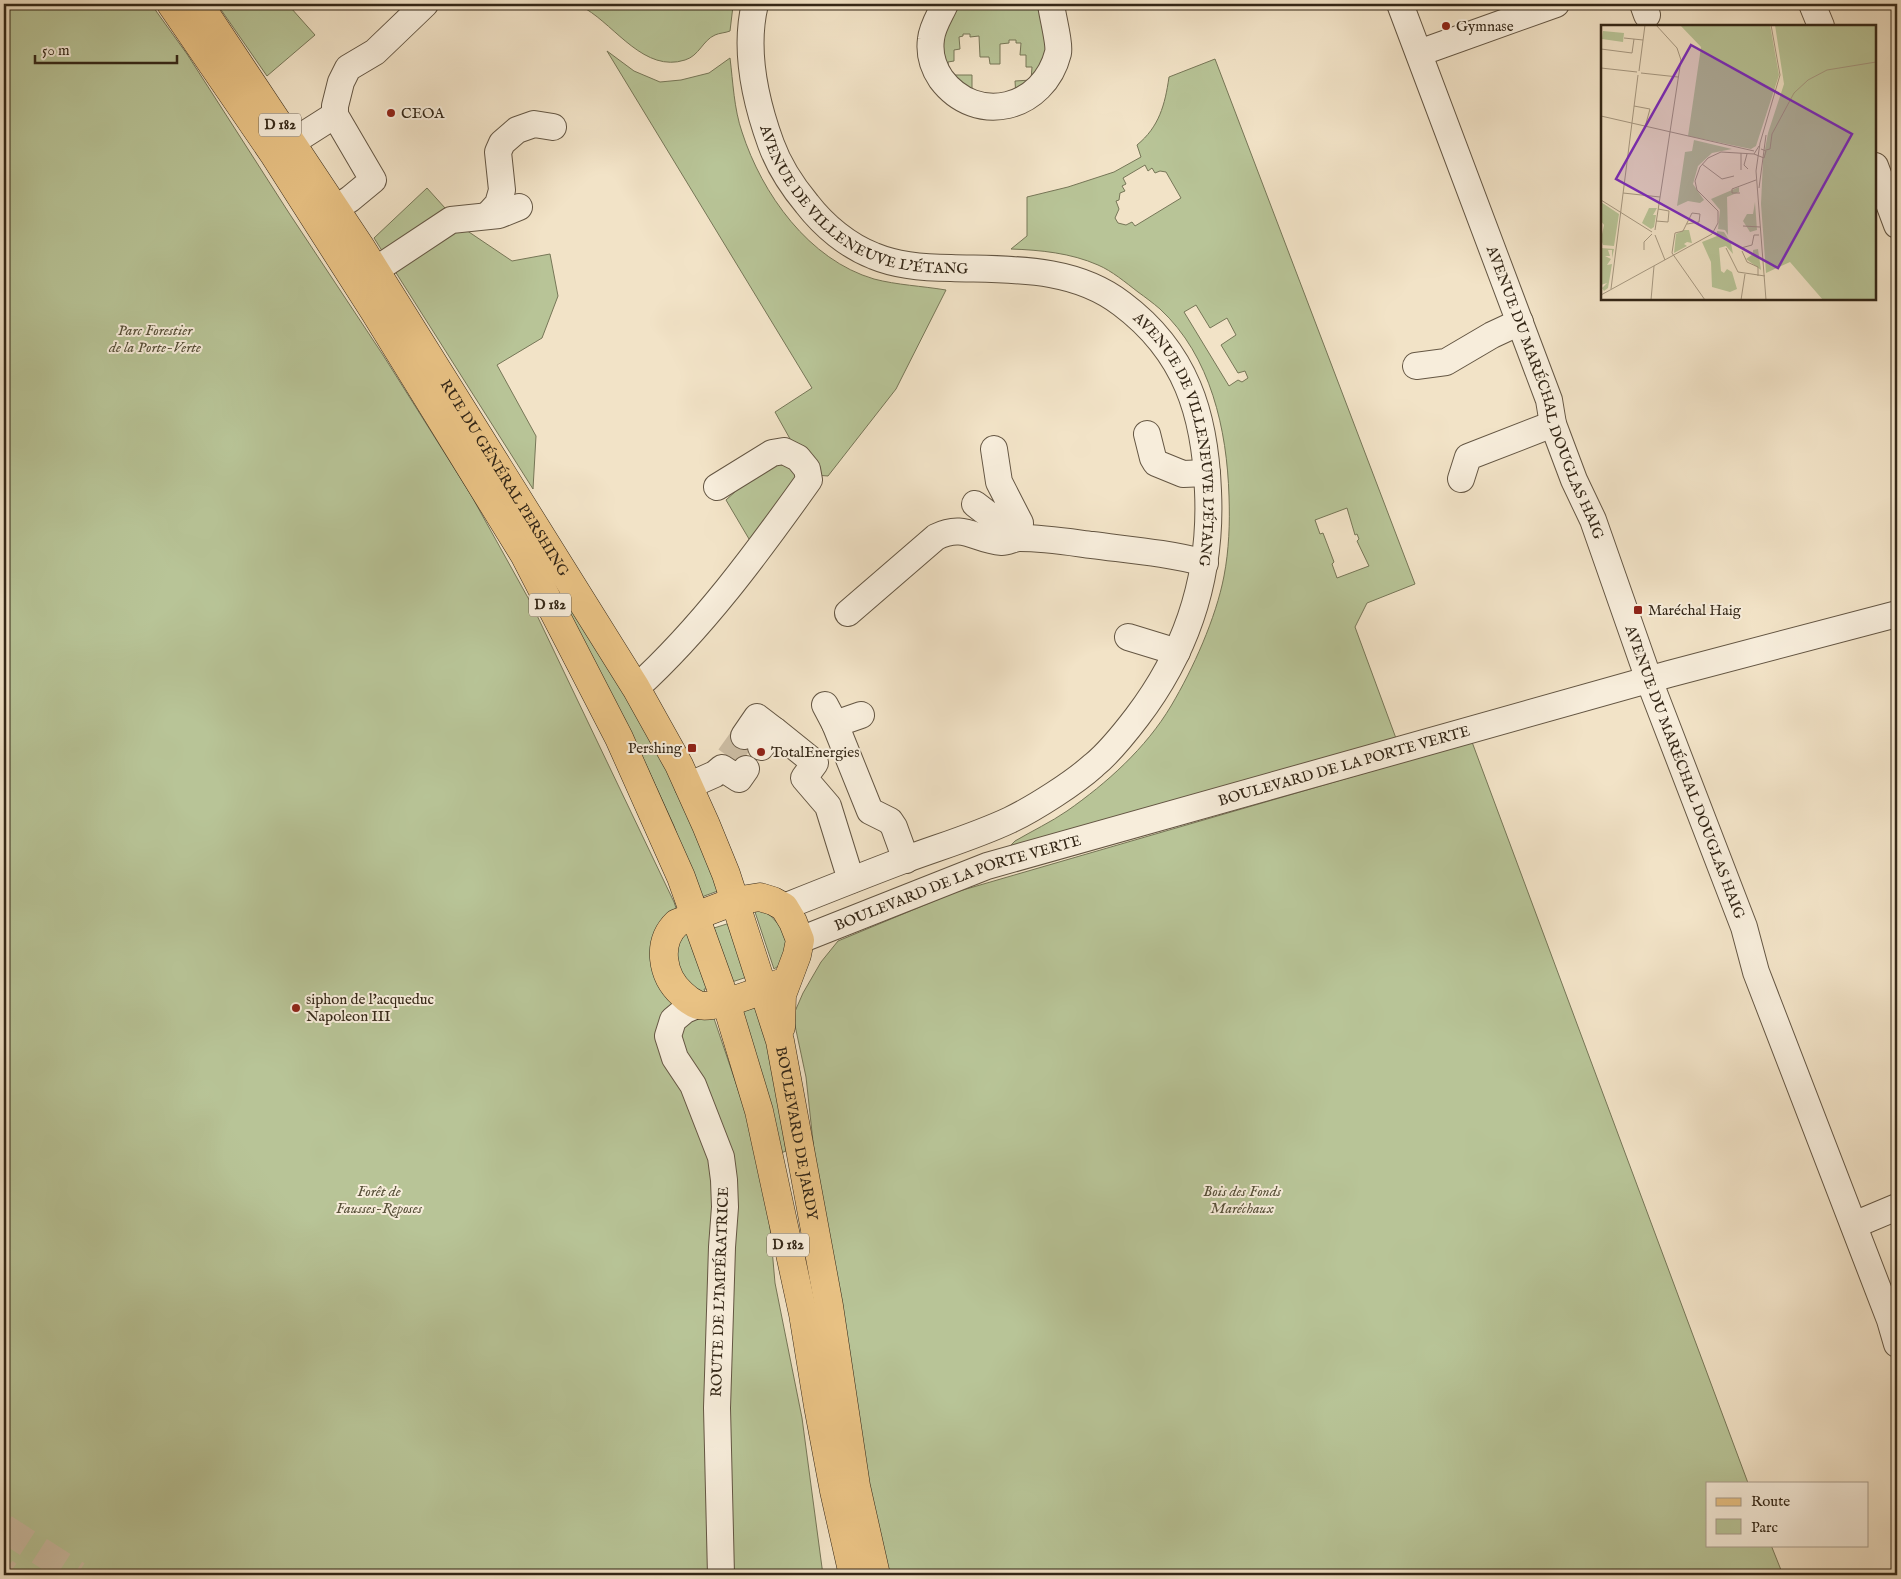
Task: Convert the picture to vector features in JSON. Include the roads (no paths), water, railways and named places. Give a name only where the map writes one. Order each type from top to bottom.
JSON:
[{"type":"main road","name":"RUE DU GÉNÉRAL PERSHING","points":[[171,4],[273,152],[365,277],[636,688],[688,786],[706,825],[735,902]]},
{"type":"main road","name":"RUE DU GÉNÉRAL PERSHING","points":[[199,4],[335,209],[365,277],[524,556],[619,738],[681,877],[694,916]]},
{"type":"main road","points":[[760,897],[784,907],[793,922],[800,940],[798,955],[775,985],[726,1002],[697,1005],[676,989],[665,971],[664,948],[671,929],[677,923],[735,902],[760,897]]},
{"type":"main road","name":"D 182","points":[[735,902],[775,985]]},
{"type":"main road","name":"BOULEVARD DE JARDY","points":[[694,916],[726,1002],[759,1110],[803,1314],[821,1425],[853,1575]]},
{"type":"main road","name":"BOULEVARD DE JARDY","points":[[775,985],[782,995],[780,1041],[829,1306],[856,1486],[876,1575]]},
{"type":"street","points":[[335,209],[373,180],[335,115],[339,90],[348,68],[375,52],[425,4]]},
{"type":"street","name":"AVENUE DE VILLENEUVE L'ÉTANG","points":[[755,4],[751,36],[752,70],[763,122],[776,159],[794,189],[818,218],[844,240],[873,256],[901,264],[925,268],[1026,270],[1069,277],[1095,287],[1121,303],[1146,324],[1164,345],[1182,373],[1195,406],[1203,434],[1209,521],[1205,563],[1198,596],[1177,652],[1148,702],[1125,733],[1095,765],[1063,788],[1012,819],[784,907]]},
{"type":"street","points":[[945,4],[931,38],[934,70],[958,97],[974,105],[992,108],[1010,104],[1029,95],[1043,84],[1051,70],[1059,51],[1051,4]]},
{"type":"street","name":"AVENUE DU MARÉCHAL DOUGLAS HAIG","points":[[1400,4],[1549,400],[1553,424],[1574,480],[1593,520],[1649,680],[1744,927],[1756,972],[1854,1225],[1890,1320],[1897,1344]]},
{"type":"street","points":[[1419,53],[1556,4]]},
{"type":"street","points":[[1812,4],[1821,25]]},
{"type":"street","points":[[292,142],[335,115]]},
{"type":"street","points":[[487,216],[498,204],[502,190],[498,152],[502,143],[517,130],[534,124],[552,127]]},
{"type":"street","points":[[1876,169],[1897,225]]},
{"type":"street","points":[[365,277],[451,220],[499,215],[519,207]]},
{"type":"street","points":[[1416,366],[1446,362],[1492,335],[1520,322]]},
{"type":"street","points":[[1461,479],[1468,457],[1553,424]]},
{"type":"street","points":[[1147,434],[1156,463],[1183,474],[1207,474]]},
{"type":"street","points":[[994,448],[999,482],[1020,522],[1019,538]]},
{"type":"street","points":[[636,688],[684,640],[766,541],[809,480],[807,469],[798,458],[784,451],[772,453],[717,487]]},
{"type":"street","points":[[975,504],[1019,538]]},
{"type":"street","points":[[848,613],[936,538],[948,532],[960,531],[989,540],[1005,542],[1019,538],[1176,555],[1205,563]]},
{"type":"street","name":"BOULEVARD DE LA PORTE VERTE","points":[[800,940],[987,866],[1649,680],[1897,614]]},
{"type":"street","points":[[1128,637],[1177,652]]},
{"type":"street","points":[[861,715],[830,715],[870,811],[890,821],[894,826],[906,860]]},
{"type":"street","points":[[760,738],[815,763],[804,778],[828,806],[851,880]]},
{"type":"street","points":[[688,786],[733,765]]},
{"type":"street","name":"ROUTE DE L'IMPÉRATRICE","points":[[697,1005],[685,1010],[673,1020],[668,1036],[675,1058],[693,1085],[721,1157],[724,1180],[725,1207],[717,1408],[721,1575]]},
{"type":"street","points":[[1854,1225],[1897,1207]]},
{"type":"tunnel","points":[[729,757],[744,736]]},
{"type":"tunnel","points":[[4,1528],[77,1575]]},
{"type":"tunnel","points":[[4,1572],[8,1575]]},
{"type":"place","name":"Gymnase","points":[[1446,26]]},
{"type":"place","name":"CEOA","points":[[391,113]]},
{"type":"place","name":"Maréchal Haig","points":[[1638,610]]},
{"type":"place","name":"Pershing","points":[[692,748]]},
{"type":"place","name":"TotalEnergies","points":[[761,752]]},
{"type":"place","name":"siphon de l'acqueduc Napoleon III","points":[[296,1008]]},
{"type":"park label","name":"Parc Forestier de la Porte-Verte","points":[[155,338]]},
{"type":"park label","name":"Forêt de Fausses-Reposes","points":[[379,1200]]},
{"type":"park label","name":"Bois des Fonds Maréchaux","points":[[1242,1200]]}]
